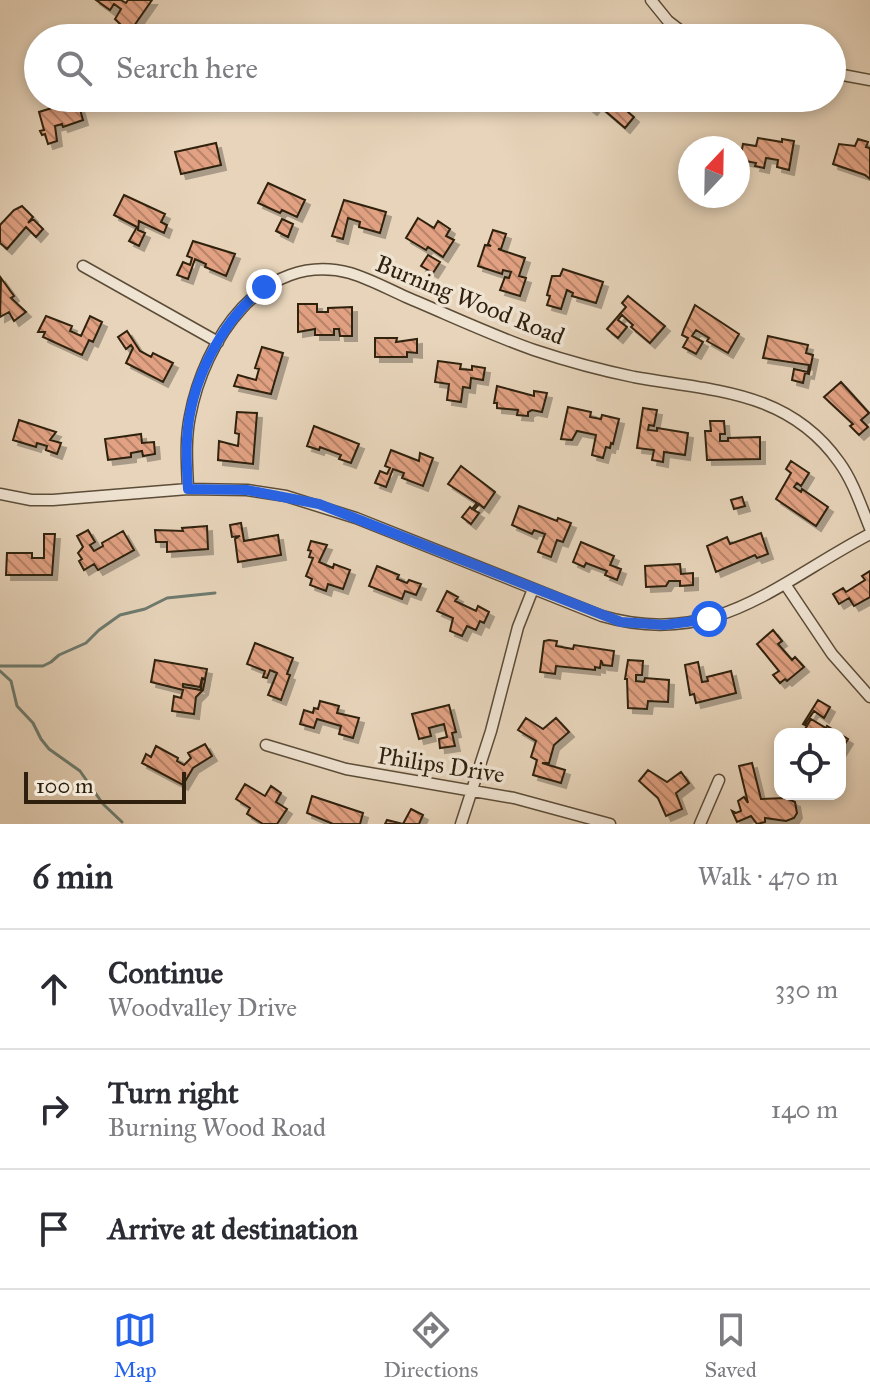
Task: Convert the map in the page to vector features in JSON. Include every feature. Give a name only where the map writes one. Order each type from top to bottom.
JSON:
[{"type":"street","points":[[651,0],[672,24]]},
{"type":"street","points":[[846,76],[870,80]]},
{"type":"street","points":[[83,266],[218,342]]},
{"type":"street","name":"Burning Wood Road","points":[[188,489],[190,415],[200,380],[218,342],[245,303],[273,281],[310,270],[348,273],[503,339],[560,358],[633,376],[728,391],[768,404],[788,415],[824,444],[840,463],[870,531]]},
{"type":"street","points":[[0,494],[31,500],[53,500],[188,489],[247,490],[319,504],[621,622],[664,625],[700,621],[729,613],[785,584],[870,531]]},
{"type":"street","points":[[785,584],[832,654],[870,697]]},
{"type":"street","points":[[461,824],[491,731],[518,627],[533,589]]},
{"type":"street","name":"Philips Drive","points":[[266,745],[372,775],[547,805],[610,824]]},
{"type":"street","points":[[700,824],[719,780]]},
{"type":"building","points":[[96,0],[121,0],[126,3],[128,0],[152,0],[135,24],[120,24],[115,19],[121,9],[114,4],[110,10]]},
{"type":"building","points":[[39,112],[81,112],[83,120],[63,127],[62,124],[55,126],[57,141],[48,144],[45,134],[42,135],[40,131],[44,130]]},
{"type":"building","points":[[606,112],[628,112],[634,117],[625,128]]},
{"type":"building","points":[[758,138],[794,141],[789,170],[777,167],[778,160],[766,158],[764,168],[755,166],[756,163],[750,162],[750,145],[756,146]]},
{"type":"building","points":[[858,139],[868,142],[866,147],[870,148],[870,179],[833,164],[839,144],[855,146]]},
{"type":"building","points":[[216,143],[221,165],[181,174],[175,152]]},
{"type":"building","points":[[268,183],[305,200],[297,217],[258,203]]},
{"type":"building","points":[[124,195],[165,214],[161,222],[167,225],[164,233],[139,221],[138,230],[145,233],[139,246],[129,241],[137,227],[114,215]]},
{"type":"building","points":[[344,200],[386,212],[380,233],[359,227],[360,222],[348,218],[343,239],[332,236]]},
{"type":"building","points":[[22,206],[33,217],[28,223],[33,219],[43,229],[36,237],[26,227],[7,249],[0,243],[0,225]]},
{"type":"building","points":[[418,218],[434,228],[438,221],[450,229],[446,236],[454,240],[443,257],[406,238]]},
{"type":"building","points":[[282,219],[293,224],[288,237],[276,231]]},
{"type":"building","points":[[493,230],[506,234],[501,249],[498,249],[525,258],[519,276],[526,278],[520,296],[500,290],[505,277],[509,278],[511,272],[503,270],[502,274],[478,266],[485,245],[491,246],[488,244]]},
{"type":"building","points":[[193,241],[235,254],[226,276],[195,259],[188,279],[177,275],[183,262],[190,265],[192,258],[187,256]]},
{"type":"building","points":[[428,255],[440,262],[433,273],[421,266]]},
{"type":"building","points":[[563,269],[603,282],[596,303],[572,296],[573,293],[567,290],[561,309],[547,305],[552,276],[560,276]]},
{"type":"building","points":[[1,278],[14,296],[11,298],[26,312],[14,321],[9,312],[0,317]]},
{"type":"building","points":[[628,296],[665,326],[650,343],[622,315],[618,320],[627,327],[618,338],[607,329],[626,307],[622,303]]},
{"type":"building","points":[[298,304],[317,304],[317,312],[328,312],[328,308],[352,307],[352,336],[340,336],[339,329],[334,329],[334,335],[315,335],[315,329],[298,332]]},
{"type":"building","points":[[695,305],[739,334],[728,353],[707,341],[709,338],[696,330],[692,336],[703,342],[696,354],[683,347],[688,338],[682,335]]},
{"type":"building","points":[[46,316],[72,326],[70,331],[81,336],[90,316],[102,322],[93,342],[89,340],[82,355],[43,337],[45,332],[38,332]]},
{"type":"building","points":[[127,331],[140,351],[151,357],[153,353],[173,363],[163,382],[126,363],[133,348],[131,345],[126,349],[118,337]]},
{"type":"building","points":[[768,336],[808,345],[806,353],[813,355],[809,374],[805,373],[803,383],[792,380],[794,369],[808,372],[809,365],[763,358]]},
{"type":"building","points":[[375,338],[397,338],[396,342],[417,339],[417,353],[407,352],[407,357],[375,357]]},
{"type":"building","points":[[262,347],[283,353],[271,394],[234,386],[238,375],[256,380],[259,369],[255,368]]},
{"type":"building","points":[[438,361],[461,364],[460,369],[472,370],[472,366],[485,368],[483,380],[471,378],[470,388],[463,387],[461,402],[447,400],[449,384],[435,382]]},
{"type":"building","points":[[841,382],[869,413],[861,420],[868,427],[859,435],[850,426],[853,424],[824,397]]},
{"type":"building","points":[[497,386],[534,396],[534,391],[547,393],[542,412],[532,410],[528,416],[517,415],[518,410],[497,408],[497,403],[494,403]]},
{"type":"building","points":[[568,407],[591,412],[590,417],[601,419],[602,415],[619,419],[613,444],[610,448],[606,447],[603,458],[592,455],[596,435],[577,431],[572,440],[561,439]]},
{"type":"building","points":[[643,408],[657,410],[654,426],[649,425],[648,430],[657,431],[657,428],[688,433],[685,455],[664,452],[663,462],[652,460],[654,450],[637,448]]},
{"type":"building","points":[[237,412],[257,413],[253,464],[218,460],[219,441],[238,446],[239,434],[235,433]]},
{"type":"building","points":[[19,420],[56,432],[50,440],[61,443],[57,454],[46,450],[47,446],[37,443],[36,447],[13,440]]},
{"type":"building","points":[[710,421],[724,421],[725,434],[720,434],[720,441],[760,437],[760,459],[707,460],[705,431],[711,431]]},
{"type":"building","points":[[314,426],[359,444],[351,463],[339,459],[341,455],[307,446]]},
{"type":"building","points":[[141,434],[142,443],[154,442],[155,454],[143,456],[142,451],[131,453],[131,457],[108,460],[105,439]]},
{"type":"building","points":[[391,450],[419,461],[420,453],[433,458],[423,486],[402,478],[404,473],[393,469],[386,487],[375,483],[380,471],[387,474],[390,468],[385,466]]},
{"type":"building","points":[[791,461],[809,473],[801,486],[797,483],[794,487],[828,507],[816,526],[776,499],[791,473],[786,469]]},
{"type":"building","points":[[461,466],[495,492],[484,508],[479,504],[474,510],[479,513],[471,524],[462,517],[477,503],[448,484]]},
{"type":"building","points":[[742,497],[745,506],[734,509],[731,500]]},
{"type":"building","points":[[519,506],[557,521],[558,518],[571,523],[563,542],[557,540],[551,557],[538,552],[545,534],[534,530],[532,534],[512,525]]},
{"type":"building","points":[[241,523],[244,541],[278,535],[281,555],[238,562],[235,539],[240,536],[232,537],[230,525]]},
{"type":"building","points":[[207,526],[208,549],[167,552],[167,542],[156,542],[155,530],[183,531],[182,528]]},
{"type":"building","points":[[88,530],[95,542],[90,545],[94,551],[123,531],[134,550],[98,570],[94,564],[84,570],[78,553],[83,547],[77,536]]},
{"type":"building","points":[[761,533],[768,554],[757,558],[755,555],[716,572],[707,546],[727,537],[730,544]]},
{"type":"building","points":[[44,534],[55,534],[52,575],[6,575],[7,553],[32,553],[32,558],[44,558]]},
{"type":"building","points":[[311,541],[327,545],[319,562],[350,570],[343,589],[328,584],[326,591],[310,585],[312,579],[306,576],[313,558],[309,557],[311,551],[308,550]]},
{"type":"building","points":[[581,542],[614,556],[610,565],[621,569],[617,580],[605,575],[607,571],[573,562]]},
{"type":"building","points":[[680,564],[681,574],[693,573],[693,585],[680,586],[680,581],[669,581],[666,586],[646,587],[645,566]]},
{"type":"building","points":[[377,566],[399,575],[397,579],[421,584],[416,595],[405,591],[402,599],[369,586]]},
{"type":"building","points":[[870,571],[870,597],[854,606],[849,598],[839,604],[833,594],[843,588],[846,592],[865,580],[862,576]]},
{"type":"building","points":[[447,591],[458,597],[455,601],[476,611],[478,606],[489,612],[484,623],[480,621],[476,630],[467,626],[462,636],[450,631],[453,618],[437,611]]},
{"type":"building","points":[[773,630],[782,641],[778,644],[792,660],[795,657],[804,667],[780,683],[773,675],[779,671],[757,644]]},
{"type":"building","points":[[544,641],[557,641],[556,646],[573,649],[574,645],[614,651],[612,666],[603,665],[601,660],[600,668],[595,667],[595,670],[556,666],[555,674],[540,672]]},
{"type":"building","points":[[255,643],[293,658],[281,700],[268,695],[277,673],[270,670],[267,678],[263,677],[265,671],[247,664]]},
{"type":"building","points":[[155,660],[207,669],[205,679],[202,678],[200,687],[183,684],[183,687],[201,690],[202,679],[205,680],[203,690],[196,697],[194,714],[172,711],[174,696],[181,698],[183,690],[151,682]]},
{"type":"building","points":[[628,660],[643,661],[642,675],[636,675],[636,681],[644,682],[645,678],[669,680],[668,702],[648,701],[647,709],[628,708],[625,679]]},
{"type":"building","points":[[698,662],[702,682],[708,681],[707,677],[731,671],[736,693],[696,703],[694,694],[690,695],[685,665]]},
{"type":"building","points":[[818,700],[830,707],[824,718],[814,711],[806,723],[811,719],[826,728],[806,728],[803,724]]},
{"type":"building","points":[[320,701],[339,706],[337,713],[359,718],[353,738],[339,734],[341,726],[317,719],[314,728],[300,724],[304,710],[313,713]]},
{"type":"building","points":[[449,705],[456,732],[452,733],[455,746],[440,748],[439,739],[447,737],[444,724],[429,728],[431,736],[419,739],[412,714]]},
{"type":"building","points":[[526,718],[543,729],[556,718],[569,732],[554,745],[549,763],[542,763],[565,770],[561,783],[533,775],[537,760],[531,757],[536,741],[518,730]]},
{"type":"building","points":[[205,744],[212,756],[193,768],[183,785],[142,763],[146,754],[151,757],[156,746],[178,758],[177,761],[184,765],[191,758],[188,753]]},
{"type":"building","points":[[752,763],[761,799],[795,802],[797,813],[794,818],[786,821],[765,818],[765,822],[757,824],[751,816],[737,822],[732,811],[741,811],[738,801],[744,797],[748,803],[739,766]]},
{"type":"building","points":[[648,770],[667,782],[681,772],[689,783],[676,793],[682,809],[666,816],[658,798],[639,781]]},
{"type":"building","points":[[245,784],[265,796],[271,786],[281,793],[276,802],[287,809],[277,824],[263,824],[247,814],[250,808],[236,799]]},
{"type":"building","points":[[312,796],[363,813],[360,824],[333,824],[307,813]]},
{"type":"building","points":[[411,809],[423,815],[419,824],[403,824]]},
{"type":"waterway","points":[[0,666],[43,666],[86,643],[120,615],[145,609],[167,598],[215,593]]},
{"type":"waterway","points":[[0,671],[11,681],[17,706],[33,723],[49,749],[80,771],[103,804],[122,822]]},
{"type":"route","points":[[264,287],[245,303],[230,322],[200,380],[187,438],[188,489],[247,490],[319,504],[621,622],[664,625],[709,619]]}]
